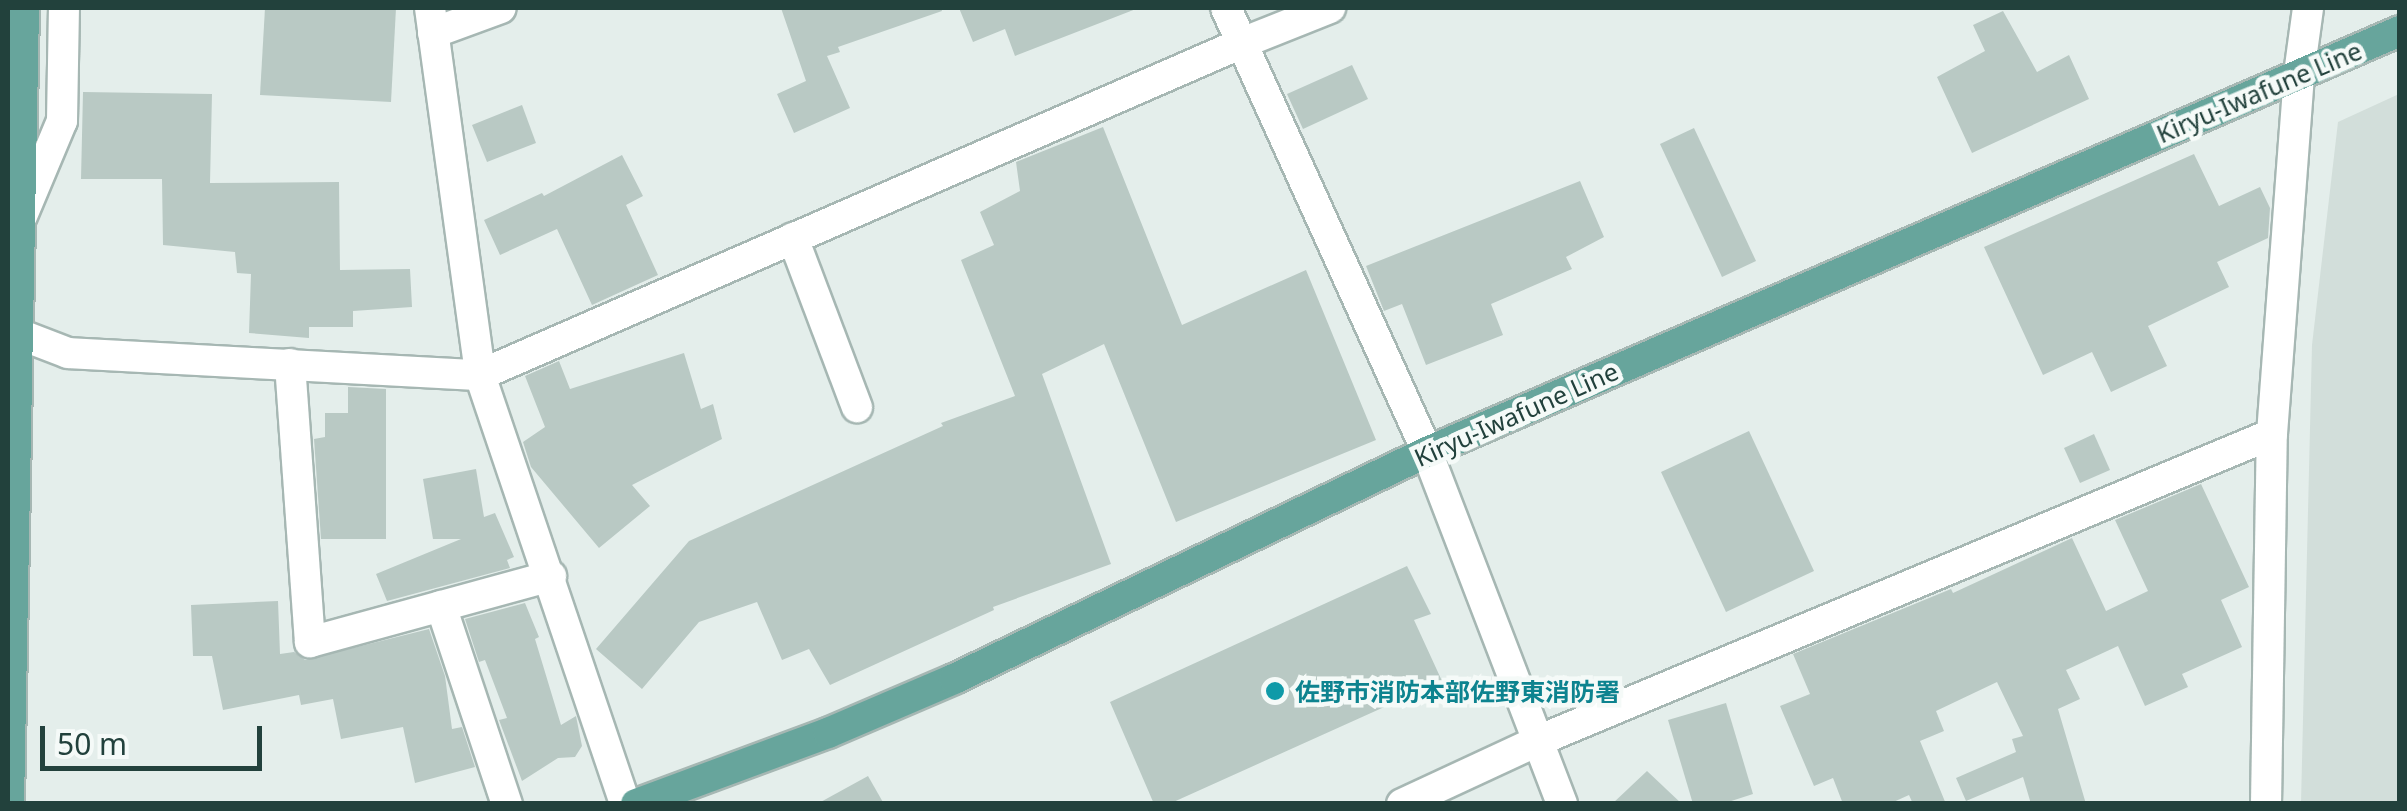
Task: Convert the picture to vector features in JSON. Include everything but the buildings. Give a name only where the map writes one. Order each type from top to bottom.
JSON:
[{"type":"main road","points":[[9,804],[14,334],[22,216],[24,8]]},
{"type":"main road","name":"Kiryu-Iwafune Line","points":[[636,804],[828,733],[954,679],[1427,452],[2400,30]]},
{"type":"street","points":[[22,216],[62,121],[64,8]]},
{"type":"street","points":[[501,8],[432,20],[480,375],[625,804]]},
{"type":"street","points":[[1226,8],[1427,452],[1562,804]]},
{"type":"street","points":[[14,334],[68,354],[480,375],[1330,8]]},
{"type":"street","points":[[2266,804],[2272,434],[2299,74],[2308,8]]},
{"type":"street","points":[[8,186],[22,216]]},
{"type":"street","points":[[793,238],[857,407]]},
{"type":"street","points":[[290,364],[310,642],[551,576]]},
{"type":"street","points":[[1402,804],[1540,740],[2272,434]]},
{"type":"street","points":[[441,606],[507,804]]},
{"type":"shaded area","points":[[2399,94],[2399,803],[2301,803],[2312,345],[2338,122]]},
{"type":"place","name":"佐野市消防本部佐野東消防署","points":[[1275,691]]}]
